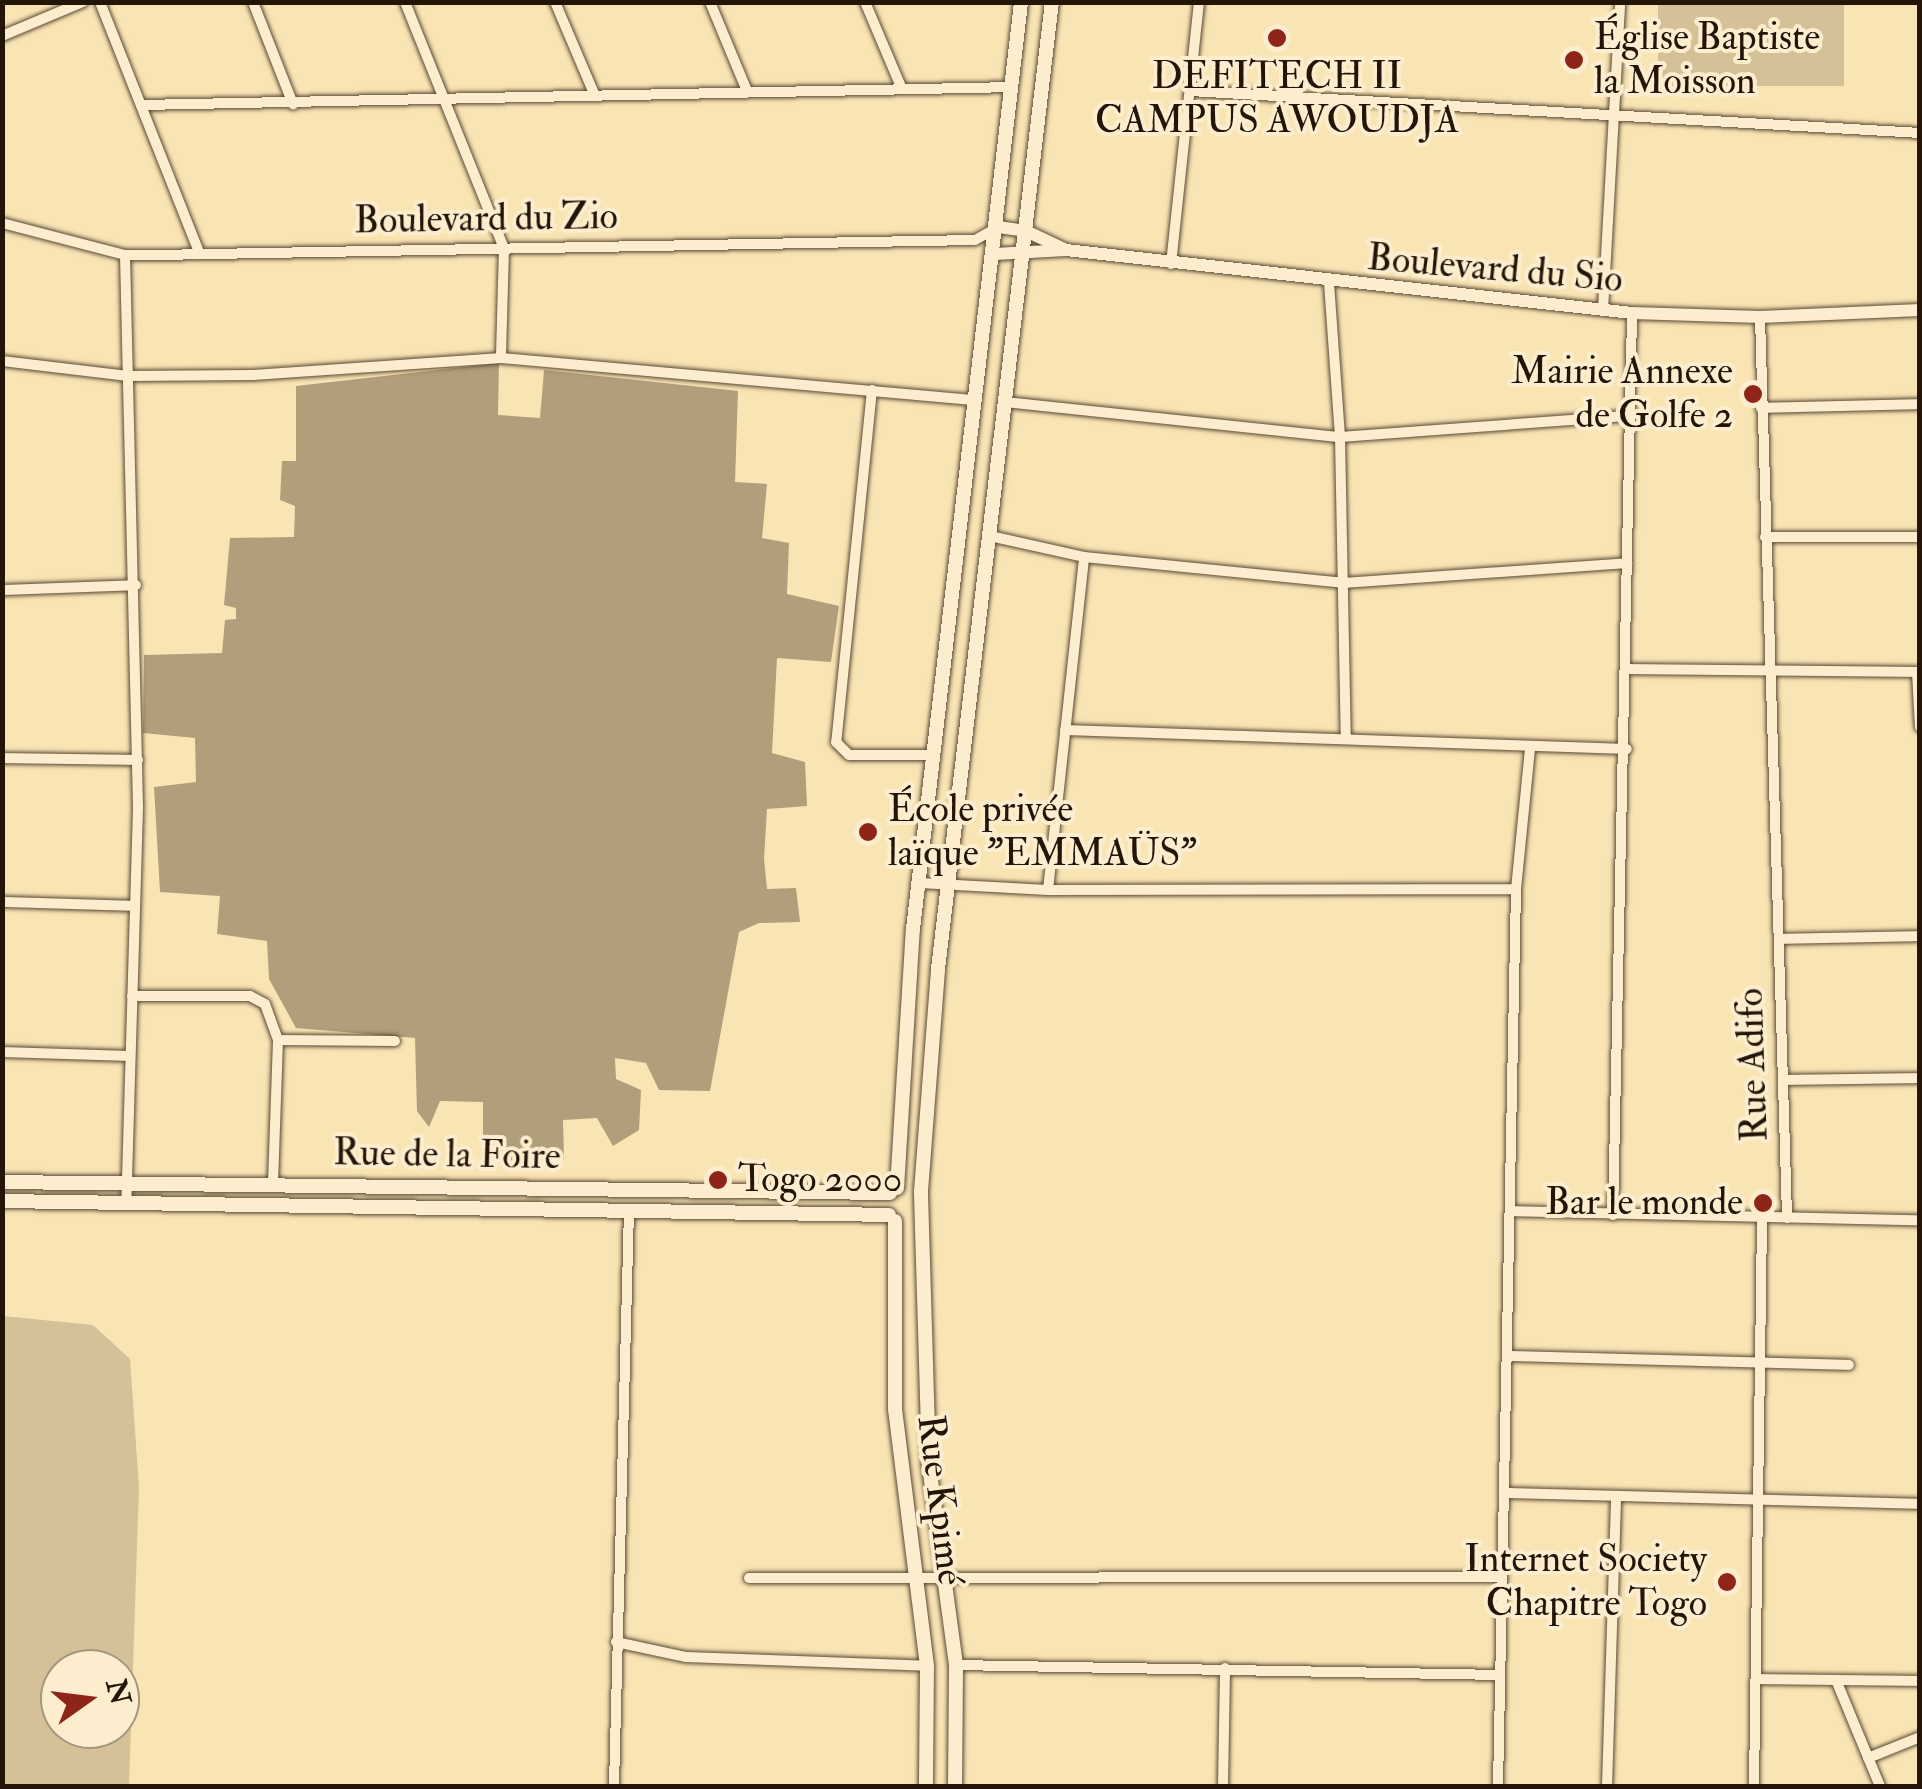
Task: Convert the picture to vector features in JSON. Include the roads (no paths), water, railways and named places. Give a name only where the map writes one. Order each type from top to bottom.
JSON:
[{"type":"main road","name":"Rue Kpimé","points":[[926,1786],[927,1666],[895,1409],[892,1218],[920,883],[1021,2]]},
{"type":"main road","points":[[955,1786],[956,1665],[926,1411],[921,1219],[926,1208],[921,1191],[949,888],[1052,2]]},
{"type":"main road","name":"Rue de la Foire","points":[[2,1182],[921,1191]]},
{"type":"main road","points":[[2,1201],[629,1209],[921,1219]]},
{"type":"street","points":[[2,36],[83,2]]},
{"type":"street","points":[[100,2],[200,254]]},
{"type":"street","points":[[254,2],[293,104]]},
{"type":"street","points":[[405,2],[447,98],[504,248],[501,358]]},
{"type":"street","points":[[555,2],[595,96]]},
{"type":"street","points":[[710,2],[747,91]]},
{"type":"street","points":[[865,2],[901,87]]},
{"type":"street","points":[[1171,264],[1199,2]]},
{"type":"street","points":[[1603,310],[1620,2]]},
{"type":"street","points":[[141,106],[1013,87]]},
{"type":"street","points":[[1190,91],[1920,133]]},
{"type":"street","name":"Boulevard du Zio","points":[[2,223],[125,255],[975,240],[998,227]]},
{"type":"street","name":"Boulevard du Sio","points":[[998,227],[1026,230],[1066,250]]},
{"type":"street","points":[[975,240],[995,254]]},
{"type":"street","name":"Boulevard du Sio","points":[[995,254],[1022,256],[1066,250],[1328,283],[1632,313],[1760,317],[1920,310]]},
{"type":"street","points":[[125,255],[138,760],[126,1202]]},
{"type":"street","points":[[1328,283],[1340,438],[1346,738]]},
{"type":"street","points":[[1613,1214],[1628,749],[1628,416],[1632,313]]},
{"type":"street","name":"Rue Adifo","points":[[1760,317],[1788,1218]]},
{"type":"street","points":[[2,360],[128,376],[290,374],[501,358],[976,400]]},
{"type":"street","points":[[872,390],[836,742],[848,756],[934,755]]},
{"type":"street","points":[[1005,402],[1340,438],[1628,416]]},
{"type":"street","points":[[1761,408],[1920,404]]},
{"type":"street","points":[[990,536],[1084,557],[1342,583],[1628,563]]},
{"type":"street","points":[[1765,538],[1920,538]]},
{"type":"street","points":[[1048,890],[1084,557]]},
{"type":"street","points":[[2,590],[136,584]]},
{"type":"street","points":[[1629,669],[1918,672],[1920,726]]},
{"type":"street","points":[[1065,730],[1628,749]]},
{"type":"street","points":[[1498,1786],[1516,889],[1530,748]]},
{"type":"street","points":[[2,758],[138,760]]},
{"type":"street","points":[[920,883],[949,888],[1048,890],[1516,889]]},
{"type":"street","points":[[2,902],[134,906]]},
{"type":"street","points":[[1780,939],[1920,936]]},
{"type":"street","points":[[132,996],[250,996],[264,1004],[278,1040],[274,1184]]},
{"type":"street","points":[[278,1040],[395,1040]]},
{"type":"street","points":[[2,1052],[130,1056]]},
{"type":"street","points":[[1784,1080],[1920,1078]]},
{"type":"street","points":[[614,1786],[629,1209]]},
{"type":"street","points":[[1510,1211],[1920,1220]]},
{"type":"street","points":[[1754,1786],[1762,1218]]},
{"type":"street","points":[[1507,1356],[1850,1364]]},
{"type":"street","points":[[1504,1493],[1920,1504]]},
{"type":"street","points":[[1607,1786],[1616,1498]]},
{"type":"street","points":[[749,1578],[918,1580],[1040,1573],[1502,1577]]},
{"type":"street","points":[[616,1642],[686,1657],[927,1666]]},
{"type":"street","points":[[956,1665],[1500,1675]]},
{"type":"street","points":[[1223,1786],[1225,1668]]},
{"type":"street","points":[[1756,1679],[1920,1681]]},
{"type":"street","points":[[1836,1680],[1880,1786]]},
{"type":"street","points":[[1868,1758],[1920,1737]]},
{"type":"place","name":"DEFITECH II CAMPUS AWOUDJA","points":[[1277,38]]},
{"type":"place","name":"Église Baptiste la Moisson","points":[[1574,60]]},
{"type":"place","name":"Mairie Annexe de Golfe 2","points":[[1753,394]]},
{"type":"place","name":"École privée laïque \"EMMAÜS\"","points":[[868,832]]},
{"type":"place","name":"Togo 2000","points":[[718,1180]]},
{"type":"place","name":"Bar le monde","points":[[1763,1203]]},
{"type":"place","name":"Internet Society Chapitre Togo","points":[[1727,1582]]}]
